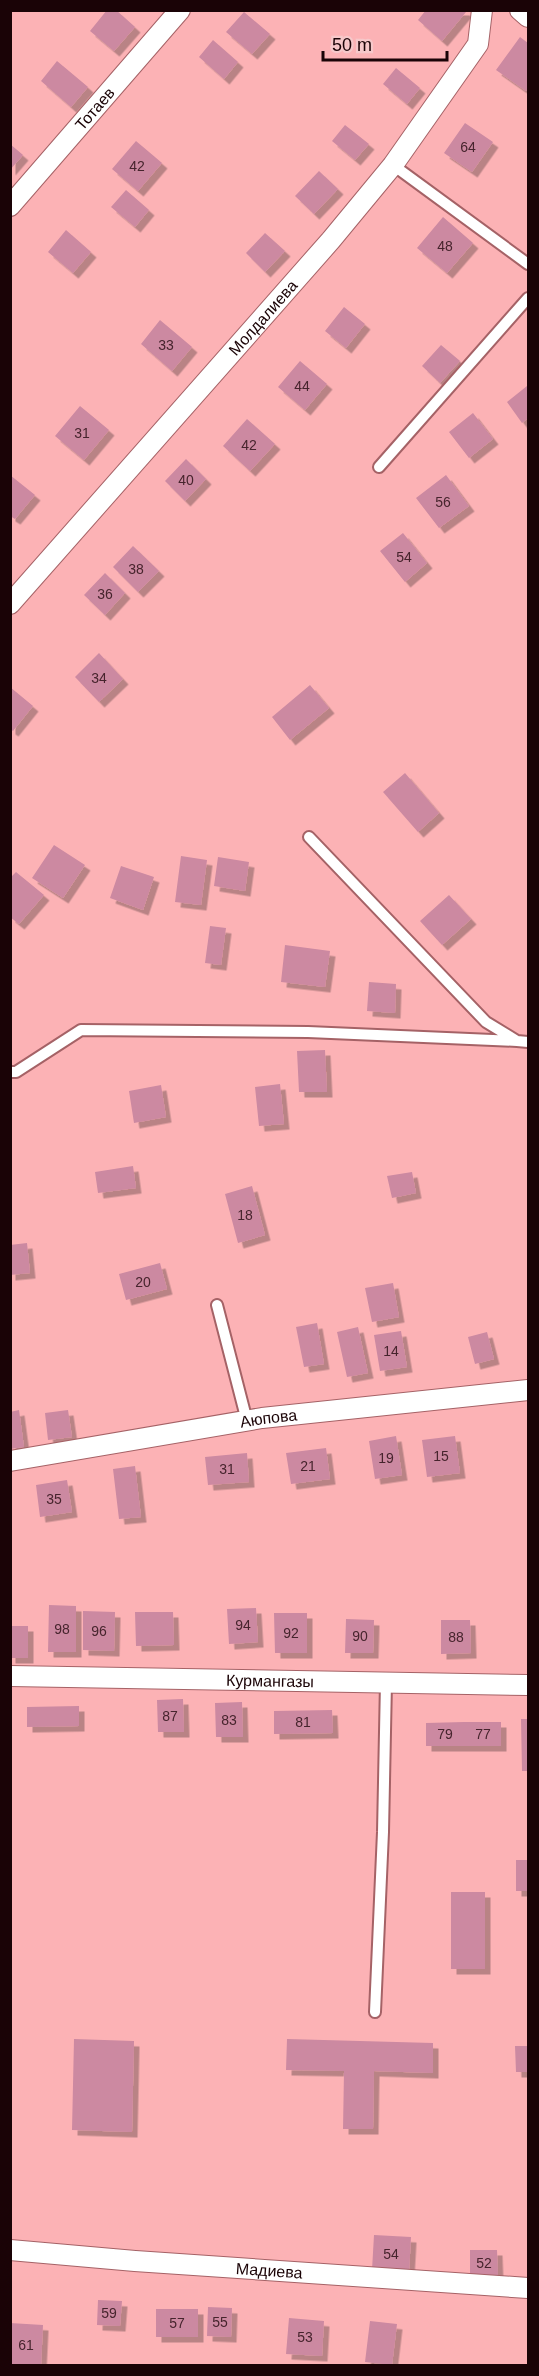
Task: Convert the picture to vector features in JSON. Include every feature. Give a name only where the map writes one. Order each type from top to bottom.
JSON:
[{"type":"street","name":"Тотаев","points":[[10,206],[180,10]]},
{"type":"street","name":"Молдалиева","points":[[10,604],[331,240],[393,165],[478,44],[482,10]]},
{"type":"street","points":[[520,10],[528,17]]},
{"type":"street","name":"Аюпова","points":[[10,1461],[247,1421],[528,1390]]},
{"type":"street","name":"Курмангазы","points":[[10,1676],[528,1685]]},
{"type":"street","name":"Мадиева","points":[[10,2250],[135,2261],[528,2288]]},
{"type":"lane","points":[[393,165],[528,264]]},
{"type":"lane","points":[[379,467],[528,298]]},
{"type":"lane","points":[[309,837],[486,1022],[523,1042]]},
{"type":"lane","points":[[10,1072],[16,1072],[81,1030],[308,1032],[523,1042]]},
{"type":"lane","points":[[217,1305],[247,1421]]},
{"type":"lane","points":[[375,2012],[383,1832],[386,1682]]},
{"type":"building","points":[[107,10],[116,10],[135,27],[114,51],[90,31]]},
{"type":"building","points":[[426,10],[464,10],[466,12],[442,41],[418,20]]},
{"type":"building","points":[[244,12],[270,34],[252,54],[226,32]]},
{"type":"building","points":[[520,37],[528,43],[528,88],[526,91],[496,70]]},
{"type":"building","points":[[213,40],[238,62],[224,79],[199,57]]},
{"type":"building","points":[[57,61],[88,87],[71,107],[41,81]]},
{"type":"building","points":[[396,68],[420,88],[407,104],[383,84]]},
{"type":"building","points":[[465,123],[493,142],[472,172],[444,153]]},
{"type":"building","points":[[345,125],[369,144],[355,160],[332,141]]},
{"type":"building","points":[[136,141],[162,163],[138,191],[112,169]]},
{"type":"building","points":[[10,144],[23,155],[10,170]]},
{"type":"building","points":[[319,171],[338,189],[314,214],[295,196]]},
{"type":"building","points":[[126,190],[149,210],[135,227],[111,207]]},
{"type":"building","points":[[443,217],[473,243],[447,273],[417,248]]},
{"type":"building","points":[[66,230],[91,252],[73,273],[48,252]]},
{"type":"building","points":[[265,233],[285,251],[265,272],[246,253]]},
{"type":"building","points":[[344,307],[365,324],[346,348],[325,331]]},
{"type":"building","points":[[160,320],[192,347],[172,371],[141,344]]},
{"type":"building","points":[[441,345],[460,361],[440,383],[422,366]]},
{"type":"building","points":[[300,361],[327,384],[305,410],[278,387]]},
{"type":"building","points":[[527,386],[528,418],[522,423],[507,402]]},
{"type":"building","points":[[80,406],[109,430],[84,460],[55,436]]},
{"type":"building","points":[[473,413],[493,439],[469,458],[449,432]]},
{"type":"building","points":[[247,419],[275,444],[250,471],[223,446]]},
{"type":"building","points":[[186,459],[206,479],[185,501],[165,481]]},
{"type":"building","points":[[10,475],[35,495],[15,519],[10,516]]},
{"type":"building","points":[[446,475],[469,506],[439,528],[416,498]]},
{"type":"building","points":[[403,533],[427,563],[405,582],[380,551]]},
{"type":"building","points":[[133,546],[159,571],[138,592],[113,567]]},
{"type":"building","points":[[105,573],[125,593],[105,615],[84,595]]},
{"type":"building","points":[[99,653],[123,679],[99,702],[75,677]]},
{"type":"building","points":[[310,685],[329,708],[290,740],[272,717]]},
{"type":"building","points":[[10,687],[33,706],[13,731],[10,729]]},
{"type":"building","points":[[405,773],[439,813],[418,832],[383,792]]},
{"type":"building","points":[[54,845],[85,865],[63,898],[32,878]]},
{"type":"building","points":[[181,856],[207,860],[201,905],[175,902]]},
{"type":"building","points":[[218,857],[249,862],[245,891],[214,886]]},
{"type":"building","points":[[121,866],[154,877],[143,910],[110,898]]},
{"type":"building","points":[[16,872],[44,895],[19,924],[10,917],[10,878]]},
{"type":"building","points":[[449,895],[471,919],[442,945],[420,921]]},
{"type":"building","points":[[210,926],[226,928],[221,965],[205,963]]},
{"type":"building","points":[[285,945],[330,951],[325,987],[281,982]]},
{"type":"building","points":[[369,982],[396,984],[395,1013],[367,1011]]},
{"type":"building","points":[[325,1050],[327,1092],[299,1092],[297,1051]]},
{"type":"building","points":[[280,1084],[284,1124],[259,1126],[255,1087]]},
{"type":"building","points":[[161,1085],[166,1117],[134,1123],[129,1091]]},
{"type":"building","points":[[133,1166],[136,1188],[98,1193],[95,1172]]},
{"type":"building","points":[[412,1172],[416,1193],[392,1198],[387,1176]]},
{"type":"building","points":[[252,1186],[265,1235],[238,1243],[225,1194]]},
{"type":"building","points":[[27,1243],[30,1273],[10,1275],[10,1245]]},
{"type":"building","points":[[160,1263],[167,1289],[126,1300],[119,1274]]},
{"type":"building","points":[[393,1283],[399,1317],[372,1322],[365,1288]]},
{"type":"building","points":[[317,1323],[324,1364],[304,1367],[296,1327]]},
{"type":"building","points":[[358,1327],[368,1373],[347,1377],[337,1332]]},
{"type":"building","points":[[401,1331],[407,1367],[380,1371],[374,1335]]},
{"type":"building","points":[[487,1332],[494,1359],[475,1364],[468,1337]]},
{"type":"building","points":[[19,1410],[24,1447],[10,1449],[10,1412]]},
{"type":"building","points":[[68,1410],[72,1437],[48,1440],[45,1413]]},
{"type":"building","points":[[396,1436],[402,1475],[375,1479],[369,1441]]},
{"type":"building","points":[[455,1436],[460,1473],[427,1477],[422,1440]]},
{"type":"building","points":[[326,1448],[330,1479],[291,1484],[286,1453]]},
{"type":"building","points":[[247,1453],[249,1482],[208,1485],[205,1457]]},
{"type":"building","points":[[135,1466],[141,1517],[119,1519],[113,1469]]},
{"type":"building","points":[[67,1480],[72,1512],[40,1517],[36,1485]]},
{"type":"building","points":[[49,1605],[76,1606],[76,1652],[48,1652]]},
{"type":"building","points":[[256,1608],[258,1642],[229,1644],[227,1609]]},
{"type":"building","points":[[83,1611],[115,1612],[114,1651],[83,1650]]},
{"type":"building","points":[[135,1612],[173,1612],[174,1645],[136,1646]]},
{"type":"building","points":[[274,1613],[307,1613],[307,1653],[275,1653]]},
{"type":"building","points":[[346,1619],[374,1620],[373,1653],[345,1653]]},
{"type":"building","points":[[441,1620],[470,1620],[471,1653],[441,1654]]},
{"type":"building","points":[[10,1626],[28,1626],[28,1658],[10,1658]]},
{"type":"building","points":[[183,1699],[184,1732],[158,1732],[157,1700]]},
{"type":"building","points":[[242,1702],[243,1737],[216,1737],[215,1703]]},
{"type":"building","points":[[79,1706],[79,1726],[27,1727],[27,1707]]},
{"type":"building","points":[[332,1710],[333,1733],[274,1734],[274,1711]]},
{"type":"building","points":[[521,1719],[528,1719],[528,1771],[522,1771]]},
{"type":"building","points":[[501,1722],[501,1746],[426,1746],[426,1723]]},
{"type":"building","points":[[516,1860],[528,1860],[528,1891],[516,1891]]},
{"type":"building","points":[[451,1892],[485,1892],[485,1969],[451,1969]]},
{"type":"building","points":[[74,2039],[134,2041],[132,2132],[72,2130]]},
{"type":"building","points":[[287,2039],[433,2043],[433,2073],[374,2071],[373,2129],[343,2129],[344,2071],[286,2070]]},
{"type":"building","points":[[515,2046],[528,2046],[528,2072],[516,2072]]},
{"type":"building","points":[[374,2235],[411,2237],[409,2272],[372,2270]]},
{"type":"building","points":[[470,2250],[497,2250],[498,2276],[470,2277]]},
{"type":"building","points":[[98,2300],[122,2301],[120,2326],[97,2325]]},
{"type":"building","points":[[208,2307],[232,2308],[231,2337],[207,2336]]},
{"type":"building","points":[[156,2309],[198,2309],[198,2337],[156,2337]]},
{"type":"building","points":[[289,2318],[324,2321],[322,2356],[286,2354]]},
{"type":"building","points":[[370,2321],[397,2324],[392,2365],[365,2362]]},
{"type":"building","points":[[10,2323],[43,2325],[41,2366],[10,2366]]}]
